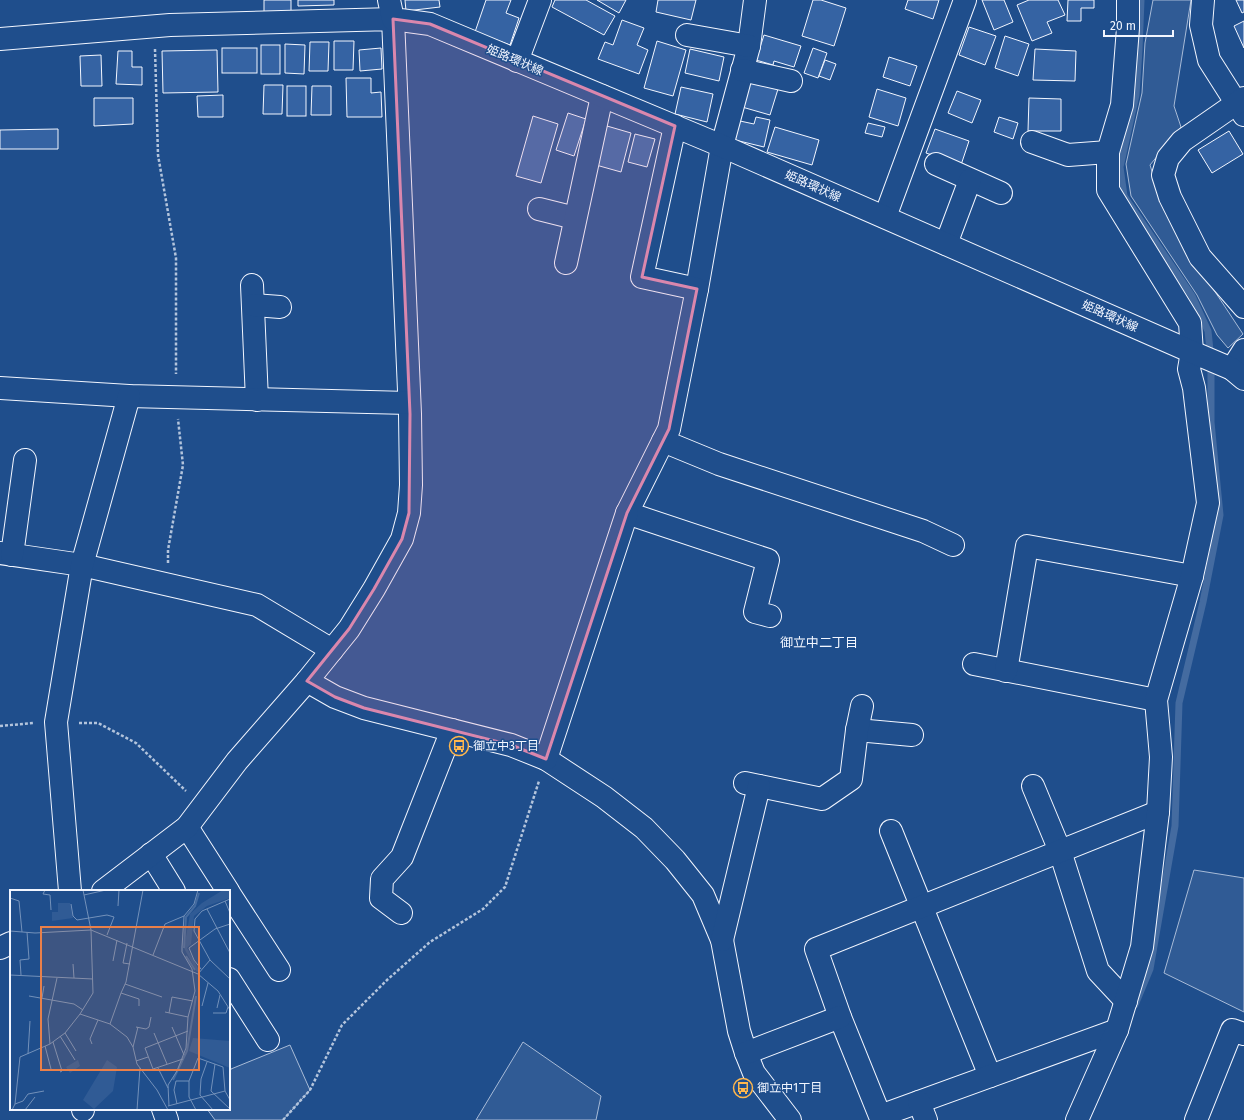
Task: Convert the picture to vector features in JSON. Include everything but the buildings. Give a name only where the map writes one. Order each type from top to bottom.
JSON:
[{"type":"street","points":[[516,61],[540,0]]},
{"type":"street","points":[[546,759],[627,513],[669,429],[697,289],[722,146],[749,46],[755,0]]},
{"type":"street","points":[[885,217],[965,0]]},
{"type":"street","points":[[1077,1120],[1117,1030],[1142,948],[1158,812],[1161,757],[1156,700],[1192,576],[1208,503],[1194,388],[1189,369],[1198,354],[1190,323],[1108,190],[1108,152],[1122,105],[1128,28],[1128,0]]},
{"type":"street","points":[[1203,0],[1201,25],[1209,60],[1242,105],[1182,141],[1168,158],[1163,175],[1170,197],[1200,257],[1244,307]]},
{"type":"street","points":[[104,890],[187,827],[237,761],[307,681],[349,629],[374,589],[402,539],[409,513],[411,485],[409,403],[391,10]]},
{"type":"street","name":"姫路環状線","points":[[0,39],[154,26],[391,10],[430,24],[722,146],[1198,354],[1233,372]]},
{"type":"street","points":[[687,35],[749,46]]},
{"type":"street","points":[[742,70],[791,81]]},
{"type":"street","points":[[566,263],[602,96]]},
{"type":"street","points":[[675,126],[642,278],[697,289]]},
{"type":"street","points":[[1032,142],[1068,155],[1108,152]]},
{"type":"street","points":[[936,164],[1001,193]]},
{"type":"street","points":[[946,244],[970,180]]},
{"type":"street","points":[[539,209],[575,218]]},
{"type":"street","points":[[256,400],[253,295],[280,307]]},
{"type":"street","points":[[1233,372],[1244,350]]},
{"type":"street","points":[[0,388],[176,398],[409,403]]},
{"type":"street","points":[[70,890],[56,722],[82,564],[129,396]]},
{"type":"street","points":[[663,441],[719,464],[923,531],[953,545]]},
{"type":"street","points":[[25,460],[6,554],[82,564],[258,605],[332,650]]},
{"type":"street","points":[[627,513],[768,560],[755,612],[770,616]]},
{"type":"street","points":[[1006,671],[1027,546],[1192,576]]},
{"type":"street","points":[[974,664],[1156,700]]},
{"type":"street","points":[[307,681],[335,697],[364,708],[511,745],[546,759],[604,797],[644,828],[675,860],[703,895],[722,940],[740,1031],[746,1053],[754,1073],[778,1115]]},
{"type":"street","points":[[722,940],[752,785],[822,799],[851,779],[857,730],[862,706]]},
{"type":"street","points":[[401,913],[381,898],[382,879],[402,857],[452,730]]},
{"type":"street","points":[[857,730],[912,735]]},
{"type":"street","points":[[1033,786],[1060,851],[1098,971],[1126,1001]]},
{"type":"street","points":[[1117,1030],[990,1076],[923,1111],[875,1118],[816,949],[1158,812]]},
{"type":"street","points":[[187,827],[227,890]]},
{"type":"street","points":[[891,831],[990,1076]]},
{"type":"street","points":[[151,854],[173,890]]},
{"type":"street","points":[[230,895],[279,970]]},
{"type":"street","points":[[0,948],[10,943]]},
{"type":"street","points":[[230,981],[268,1040]]},
{"type":"street","points":[[746,1053],[840,1017]]},
{"type":"street","points":[[1196,1120],[1232,1030],[1244,1034]]},
{"type":"street","points":[[163,1110],[167,1120]]},
{"type":"path","points":[[154,26],[158,155],[176,258],[176,398],[183,465],[168,550],[167,584]]},
{"type":"path","points":[[0,726],[56,722],[98,723],[136,743],[202,807]]},
{"type":"path","points":[[283,1120],[310,1090],[342,1025],[386,980],[430,942],[483,909],[505,887],[546,759]]},
{"type":"highlighted area","points":[[393,19],[430,24],[675,126],[642,277],[697,289],[669,429],[627,513],[546,759],[511,745],[364,708],[335,697],[307,681],[349,629],[374,589],[402,539],[409,513],[410,414]]},
{"type":"shaded area","points":[[1153,0],[1191,0],[1174,106],[1181,127],[1150,165],[1164,210],[1200,269],[1243,334],[1228,348],[1217,335],[1197,295],[1131,196],[1126,164],[1142,93],[1145,43]]},
{"type":"shaded area","points":[[1194,870],[1244,878],[1244,1012],[1164,973]]},
{"type":"shaded area","points":[[523,1042],[601,1096],[596,1120],[476,1120]]},
{"type":"shaded area","points":[[290,1045],[310,1090],[283,1120],[215,1120],[208,1110],[230,1110],[231,1069]]},
{"type":"waterway","points":[[1135,1005],[1150,969],[1175,826],[1179,703],[1203,602],[1220,515],[1211,422],[1211,360],[1208,331],[1192,296],[1124,196],[1120,167],[1136,95],[1141,0]]},
{"type":"place","name":"御立中3丁目","points":[[459,746]]},
{"type":"place","name":"御立中1丁目","points":[[743,1088]]},
{"type":"district","name":"御立中二丁目","points":[[819,642]]}]
